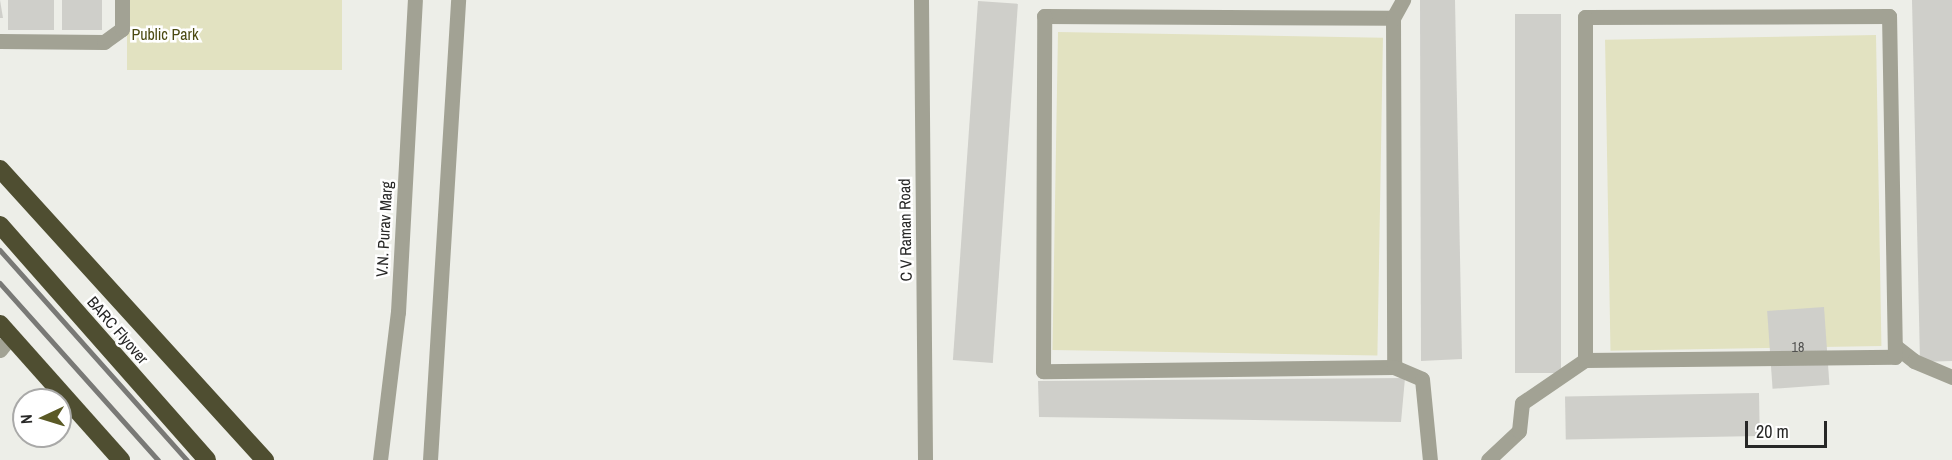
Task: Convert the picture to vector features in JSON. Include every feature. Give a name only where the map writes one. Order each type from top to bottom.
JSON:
[{"type":"highway","points":[[0,169],[265,460]]},
{"type":"highway","name":"BARC Flyover","points":[[0,225],[207,460]]},
{"type":"highway","points":[[4,336],[121,460]]},
{"type":"street","points":[[0,41],[104,42],[122,29],[122,0]]},
{"type":"street","name":"V.N. Purav Marg","points":[[380,460],[398,312],[415,0]]},
{"type":"street","points":[[430,460],[459,0]]},
{"type":"street","name":"C V Raman Road","points":[[921,0],[925,460]]},
{"type":"street","points":[[1394,367],[1393,18],[1402,0]]},
{"type":"street","points":[[1393,18],[1044,16],[1043,371],[1394,367],[1422,379],[1430,460]]},
{"type":"street","points":[[1488,460],[1519,431],[1522,403],[1585,360],[1895,357],[1889,16],[1585,17],[1585,360]]},
{"type":"street","points":[[1895,346],[1914,362],[1952,377]]},
{"type":"green space","name":"Public Park","points":[[127,0],[342,0],[342,70],[127,70]]},
{"type":"green space","points":[[1058,32],[1383,38],[1377,356],[1052,350]]},
{"type":"green space","points":[[1876,35],[1881,346],[1610,351],[1605,40]]},
{"type":"building","points":[[0,0],[3,18],[0,18]]},
{"type":"building","points":[[8,0],[54,0],[54,30],[8,30]]},
{"type":"building","points":[[62,0],[102,0],[102,30],[62,30]]},
{"type":"building","points":[[1420,0],[1455,0],[1462,359],[1421,361]]},
{"type":"building","points":[[1912,0],[1952,0],[1952,361],[1920,362]]},
{"type":"building","points":[[978,1],[1018,4],[993,363],[953,360]]},
{"type":"building","points":[[1515,14],[1561,14],[1561,373],[1515,373]]},
{"type":"building","points":[[1824,307],[1829,385],[1773,389],[1767,311]]},
{"type":"building","points":[[1405,378],[1401,422],[1039,417],[1038,381]]},
{"type":"building","points":[[1759,393],[1760,436],[1566,439],[1565,396]]},
{"type":"railway","points":[[0,250],[187,460]]},
{"type":"railway","points":[[0,283],[158,460]]}]
